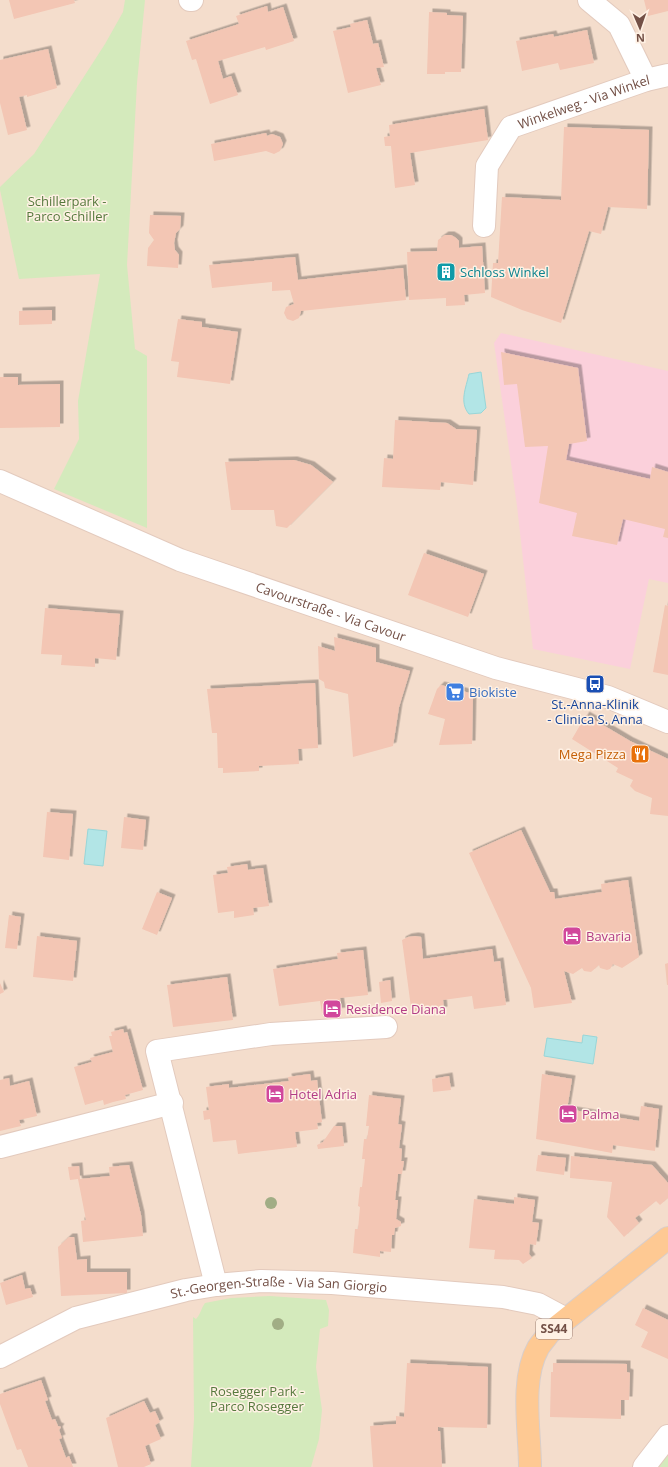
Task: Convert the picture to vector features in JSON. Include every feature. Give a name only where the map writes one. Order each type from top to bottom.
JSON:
[{"type":"main road","name":"SS44","points":[[530,1467],[528,1388],[531,1369],[538,1348],[549,1333],[668,1238]]},
{"type":"street","points":[[589,0],[619,25],[646,80]]},
{"type":"street","name":"Winkelweg - Via Winkel","points":[[484,226],[487,166],[511,127],[646,80],[668,75]]},
{"type":"street","name":"Cavourstraße - Via Cavour","points":[[0,481],[180,560],[496,668],[608,697],[668,722]]},
{"type":"street","points":[[216,1285],[172,1103],[157,1051],[271,1034],[386,1027]]},
{"type":"street","points":[[0,1147],[172,1103]]},
{"type":"street","name":"St.-Georgen-Straße - Via San Giorgio","points":[[0,1357],[76,1318],[181,1292],[216,1285],[261,1281],[332,1283],[503,1297],[538,1304],[566,1319]]},
{"type":"street","points":[[644,1467],[668,1436]]},
{"type":"shaded area","points":[[0,0],[668,0],[668,1467],[0,1467]]},
{"type":"shaded area","points":[[501,333],[668,371],[668,583],[649,579],[630,669],[533,649],[517,506],[494,343]]},
{"type":"green space","name":"Schillerpark - Parco Schiller","points":[[125,0],[145,0],[137,83],[127,265],[135,349],[147,356],[147,528],[54,489],[79,439],[78,401],[100,274],[19,279],[0,190],[0,187],[34,154],[105,44],[123,12]]},
{"type":"green space","name":"Rosegger Park - Parco Rosegger","points":[[270,1296],[326,1300],[329,1310],[328,1326],[320,1329],[316,1367],[322,1410],[319,1439],[311,1467],[191,1467],[194,1419],[193,1317],[196,1319],[198,1317],[205,1303],[231,1298]]},
{"type":"green space","points":[[668,1447],[668,1467],[651,1467]]},
{"type":"water","points":[[481,372],[486,408],[481,413],[469,414],[464,405],[464,400],[469,374]]},
{"type":"water","points":[[88,829],[107,831],[103,866],[84,864]]},
{"type":"water","points":[[583,1035],[597,1037],[593,1064],[544,1056],[547,1038],[582,1043]]},
{"type":"building","points":[[9,0],[74,0],[75,3],[14,19]]},
{"type":"building","points":[[644,0],[668,0],[668,11],[648,16]]},
{"type":"building","points":[[267,6],[268,12],[283,7],[294,41],[266,50],[265,47],[218,61],[223,79],[231,76],[238,95],[210,104],[196,59],[192,60],[186,41],[239,24],[236,16]]},
{"type":"building","points":[[429,12],[463,16],[461,72],[427,74]]},
{"type":"building","points":[[367,20],[373,44],[378,43],[384,67],[376,68],[381,85],[348,93],[333,31],[351,27],[350,24]]},
{"type":"building","points":[[587,30],[594,63],[560,70],[558,63],[522,71],[516,41],[553,34],[554,37]]},
{"type":"building","points":[[48,49],[57,88],[27,97],[27,95],[19,97],[27,130],[8,135],[0,103],[0,60]]},
{"type":"building","points":[[484,109],[488,140],[410,153],[415,185],[395,188],[391,146],[385,146],[384,137],[390,136],[389,125]]},
{"type":"building","points":[[564,127],[649,130],[647,209],[608,207],[601,234],[589,231],[561,323],[522,310],[491,297],[493,263],[498,263],[502,197],[561,200]]},
{"type":"building","points":[[266,133],[267,136],[272,134],[280,137],[283,144],[280,151],[274,154],[266,151],[214,161],[211,144]]},
{"type":"building","points":[[150,215],[181,216],[180,229],[176,233],[174,243],[175,250],[179,255],[178,268],[147,266],[148,248],[154,240],[149,233]]},
{"type":"building","name":"Schloss Winkel","points":[[445,235],[451,235],[456,238],[459,241],[459,248],[482,246],[485,293],[464,295],[465,305],[446,306],[446,298],[409,300],[407,252],[437,251],[438,240]]},
{"type":"building","points":[[295,257],[298,280],[403,268],[406,300],[301,311],[299,318],[293,321],[287,319],[284,313],[286,307],[294,304],[290,290],[272,291],[272,282],[212,288],[209,265]]},
{"type":"building","points":[[52,310],[52,324],[19,325],[19,311]]},
{"type":"building","points":[[178,319],[202,322],[202,327],[238,332],[230,384],[177,377],[179,362],[171,361]]},
{"type":"building","points":[[501,352],[578,368],[587,441],[569,444],[566,460],[650,479],[652,467],[668,472],[668,538],[663,537],[665,529],[623,519],[617,545],[572,536],[577,513],[539,503],[548,446],[525,447],[517,384],[504,385]]},
{"type":"building","points":[[0,377],[18,377],[18,385],[60,384],[60,427],[0,428]]},
{"type":"building","points":[[395,420],[447,423],[456,429],[477,430],[473,485],[441,482],[440,490],[382,487],[384,458],[393,459]]},
{"type":"building","points":[[294,460],[311,465],[333,482],[287,528],[276,526],[274,510],[231,510],[225,462]]},
{"type":"building","points":[[424,553],[484,574],[468,617],[408,595]]},
{"type":"building","points":[[665,605],[668,606],[668,675],[653,672]]},
{"type":"building","points":[[45,608],[120,614],[116,660],[95,658],[95,667],[61,665],[62,655],[41,654]]},
{"type":"building","points":[[334,637],[376,648],[376,662],[410,671],[399,707],[393,746],[353,757],[348,694],[325,688],[324,682],[319,679],[318,646],[335,651]]},
{"type":"building","points":[[315,683],[318,748],[298,749],[299,764],[259,766],[259,771],[223,773],[223,768],[218,768],[217,733],[212,733],[207,689]]},
{"type":"building","points":[[441,685],[473,694],[472,744],[439,745],[445,719],[428,714],[437,689]]},
{"type":"building","points":[[586,715],[630,741],[668,759],[668,816],[650,814],[652,798],[635,791],[630,786],[633,780],[616,772],[618,768],[572,739]]},
{"type":"building","points":[[47,812],[73,814],[69,860],[43,857]]},
{"type":"building","points":[[124,817],[146,820],[143,850],[121,848]]},
{"type":"building","name":"Bavaria","points":[[521,830],[550,892],[554,892],[555,899],[602,892],[601,884],[628,880],[639,957],[622,968],[613,964],[610,969],[607,970],[600,968],[599,965],[591,972],[584,971],[582,968],[573,974],[564,971],[572,1003],[534,1008],[531,988],[469,853]]},
{"type":"building","points":[[247,864],[248,870],[263,868],[269,906],[253,908],[254,915],[234,918],[234,911],[218,913],[213,875],[228,873],[227,867]]},
{"type":"building","points":[[157,892],[172,898],[157,935],[142,929]]},
{"type":"building","points":[[9,915],[21,917],[17,949],[5,948]]},
{"type":"building","points":[[37,936],[77,941],[73,981],[33,977]]},
{"type":"building","points":[[415,936],[421,937],[423,959],[492,949],[494,962],[500,961],[506,1005],[474,1009],[472,996],[443,1000],[444,1010],[412,1015],[402,940]]},
{"type":"building","points":[[363,950],[368,995],[340,998],[342,1011],[322,1013],[320,1001],[279,1006],[273,969],[338,959],[337,953]]},
{"type":"building","points":[[668,963],[668,985],[667,985],[665,964]]},
{"type":"building","points":[[227,977],[233,1020],[173,1027],[167,985]]},
{"type":"building","points":[[390,980],[392,1001],[381,1003],[379,982]]},
{"type":"building","points":[[0,983],[4,992],[0,994]]},
{"type":"building","points":[[123,1029],[124,1033],[127,1032],[143,1090],[125,1095],[126,1099],[104,1105],[103,1100],[85,1105],[74,1067],[92,1062],[90,1058],[113,1052],[109,1036],[112,1036],[111,1032]]},
{"type":"building","points":[[310,1074],[311,1081],[317,1080],[322,1122],[317,1123],[318,1129],[295,1132],[297,1147],[238,1154],[236,1140],[213,1142],[210,1119],[204,1120],[203,1111],[209,1110],[206,1087],[229,1084],[229,1088],[289,1081],[288,1077]]},
{"type":"building","name":"Palma","points":[[542,1074],[572,1079],[567,1109],[639,1121],[641,1106],[659,1109],[655,1151],[613,1145],[612,1153],[536,1139]]},
{"type":"building","points":[[449,1076],[451,1090],[433,1092],[432,1079]]},
{"type":"building","points":[[9,1078],[10,1086],[29,1081],[37,1116],[19,1120],[21,1126],[0,1131],[0,1080]]},
{"type":"building","points":[[369,1095],[401,1099],[398,1124],[402,1125],[399,1148],[402,1149],[401,1161],[404,1161],[402,1174],[398,1174],[395,1200],[398,1200],[396,1219],[401,1222],[401,1226],[395,1228],[394,1235],[392,1235],[391,1252],[380,1251],[380,1257],[353,1253],[355,1229],[358,1229],[360,1207],[358,1206],[365,1159],[362,1159],[364,1139],[367,1139],[369,1126],[366,1126]]},
{"type":"building","points":[[334,1126],[342,1126],[344,1146],[318,1149],[317,1145],[323,1142]]},
{"type":"building","points":[[538,1155],[566,1158],[564,1175],[536,1171]]},
{"type":"building","points":[[571,1156],[652,1165],[668,1183],[668,1198],[660,1205],[656,1201],[635,1218],[639,1223],[624,1237],[607,1217],[612,1182],[570,1178]]},
{"type":"building","points":[[129,1165],[141,1215],[143,1236],[83,1242],[81,1221],[86,1220],[78,1179],[70,1180],[68,1167],[79,1166],[80,1179],[110,1176],[109,1167]]},
{"type":"building","points":[[514,1197],[535,1200],[532,1222],[539,1223],[536,1245],[530,1244],[529,1254],[532,1258],[523,1264],[519,1260],[494,1259],[495,1250],[469,1248],[474,1199],[514,1204]]},
{"type":"building","points":[[69,1237],[74,1237],[77,1260],[87,1259],[87,1272],[127,1272],[127,1293],[61,1296],[58,1247]]},
{"type":"building","points":[[22,1275],[25,1289],[30,1288],[33,1297],[6,1305],[0,1283]]},
{"type":"building","points":[[643,1308],[668,1320],[668,1359],[641,1347],[648,1332],[635,1325]]},
{"type":"building","points":[[407,1363],[488,1367],[487,1428],[438,1427],[438,1431],[440,1431],[442,1467],[373,1467],[370,1426],[396,1424],[396,1416],[404,1417]]},
{"type":"building","points":[[553,1363],[627,1364],[627,1372],[630,1373],[629,1400],[621,1400],[621,1419],[550,1417],[551,1372],[553,1372]]},
{"type":"building","points":[[41,1380],[48,1400],[45,1401],[52,1420],[55,1419],[58,1426],[61,1427],[59,1430],[62,1438],[59,1439],[66,1458],[69,1456],[73,1467],[28,1467],[21,1449],[17,1450],[0,1404],[0,1394]]},
{"type":"building","points":[[144,1401],[150,1413],[155,1411],[160,1422],[155,1425],[161,1439],[145,1446],[151,1464],[144,1467],[118,1467],[106,1418]]},
{"type":"place","name":"Schloss Winkel","points":[[446,272]]},
{"type":"place","name":"St.-Anna-Klinik - Clinica S. Anna","points":[[595,684]]},
{"type":"place","name":"Biokiste","points":[[455,692]]},
{"type":"place","name":"Mega Pizza","points":[[640,754]]},
{"type":"place","name":"Bavaria","points":[[572,936]]},
{"type":"place","name":"Residence Diana","points":[[332,1009]]},
{"type":"place","name":"Hotel Adria","points":[[275,1094]]},
{"type":"place","name":"Palma","points":[[568,1114]]}]
